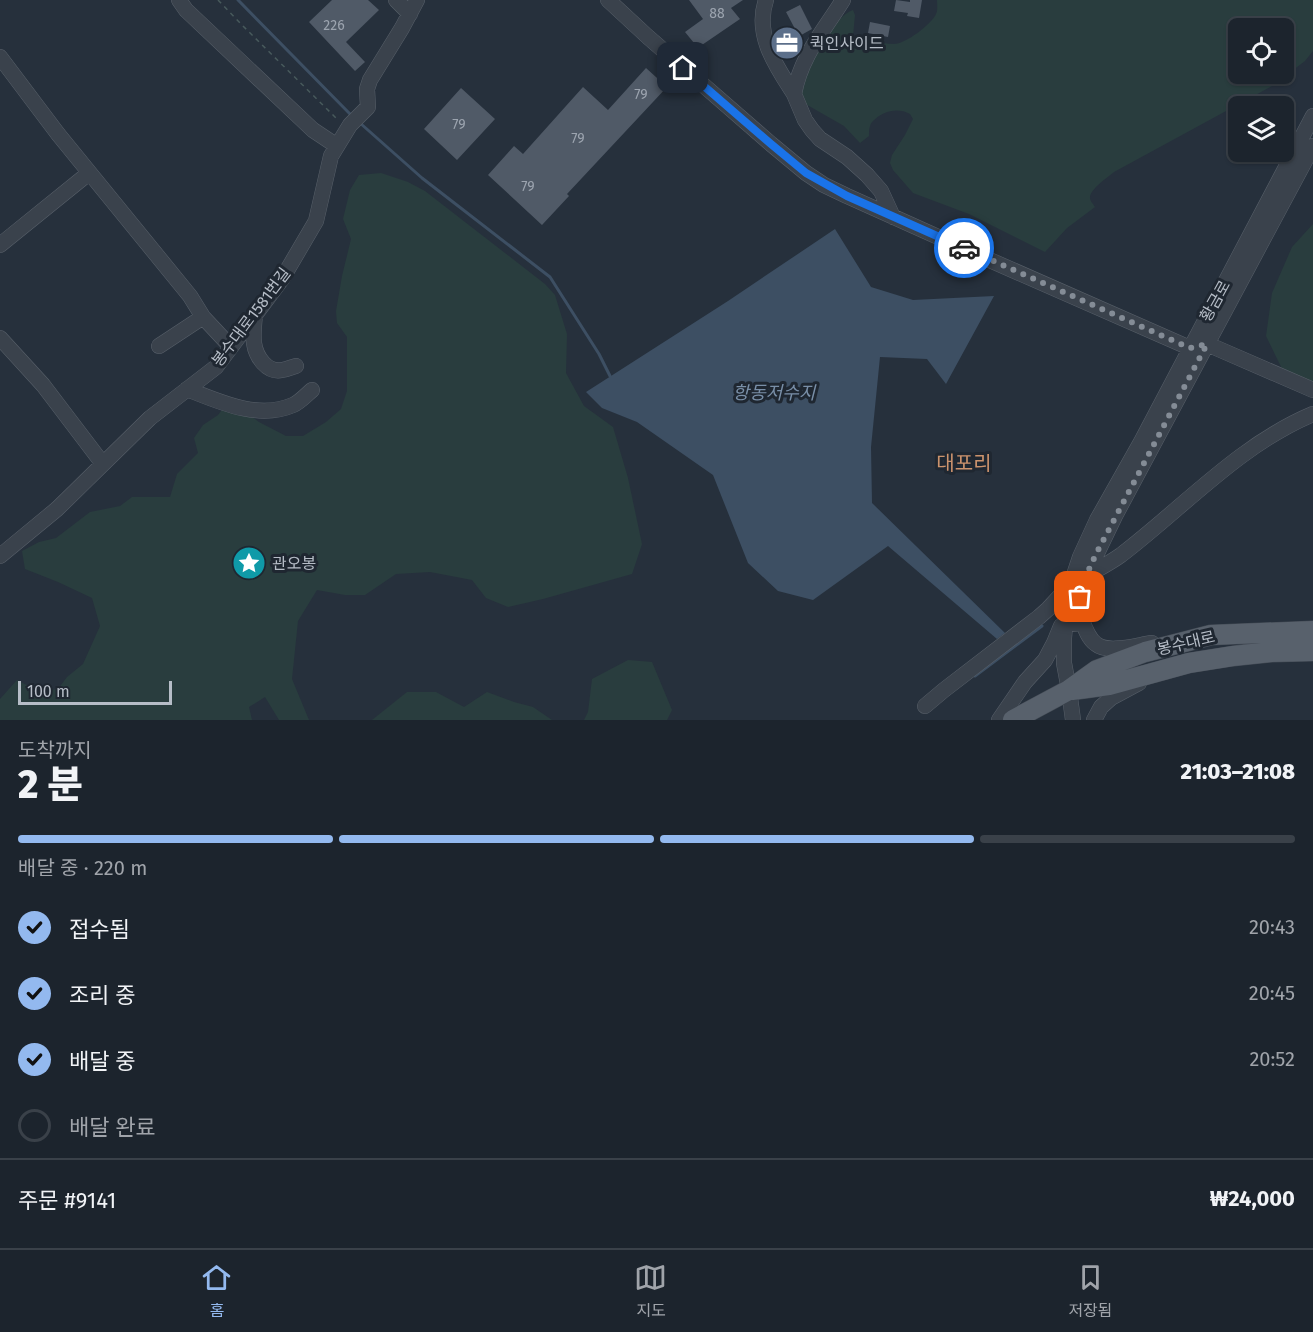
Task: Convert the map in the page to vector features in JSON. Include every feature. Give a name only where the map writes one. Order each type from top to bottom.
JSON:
[{"type":"main road","name":"봉수대로","points":[[1013,720],[1069,690],[1096,670],[1145,652],[1211,635],[1313,631]]},
{"type":"main road","name":"봉수대로","points":[[1069,690],[1110,685],[1189,663],[1261,653],[1313,651]]},
{"type":"street","points":[[179,0],[186,10],[313,130],[337,146]]},
{"type":"street","points":[[396,0],[414,7]]},
{"type":"street","points":[[608,0],[683,68],[806,173],[847,196],[1190,348],[1207,344],[1313,390]]},
{"type":"street","points":[[766,0],[762,17],[768,49],[794,94],[805,120],[819,139],[848,157],[867,175],[881,191],[893,217]]},
{"type":"street","points":[[794,94],[799,72],[810,49],[843,0]]},
{"type":"street","name":"봉수대로1581번길","points":[[0,556],[57,509],[150,418],[216,367],[282,279],[316,220],[331,156],[349,127],[368,107],[367,89],[370,80],[414,7]]},
{"type":"street","points":[[0,57],[89,173],[190,296],[203,317],[231,347]]},
{"type":"street","name":"황금로","points":[[1072,612],[1071,584],[1080,557],[1097,520],[1141,442],[1313,116]]},
{"type":"street","name":"황금로","points":[[1073,720],[1064,663],[1064,638],[1086,576],[1115,516],[1313,146]]},
{"type":"street","points":[[0,245],[89,173]]},
{"type":"street","points":[[255,315],[254,347],[262,362],[270,369],[280,371],[296,366]]},
{"type":"street","points":[[159,346],[203,317]]},
{"type":"street","points":[[0,338],[43,385],[103,464]]},
{"type":"street","points":[[187,389],[235,407],[255,411],[295,404],[312,390]]},
{"type":"street","points":[[1086,576],[1120,556],[1222,471],[1276,433],[1309,419]]},
{"type":"street","name":"황금로","points":[[925,706],[1048,609],[1071,584]]},
{"type":"street","points":[[999,720],[1025,682],[1045,660],[1072,612],[1094,644],[1103,648],[1113,649],[1211,635]]},
{"type":"street","points":[[1094,720],[1101,707],[1132,685],[1189,663]]},
{"type":"path","points":[[218,0],[349,127]]},
{"type":"green space","points":[[937,0],[1313,0],[1313,51],[1294,69],[1294,18],[1228,18],[1228,84],[1275,84],[1254,96],[1228,96],[1228,110],[1114,172],[1092,191],[1090,199],[1095,207],[1067,228],[1045,252],[969,214],[913,193],[893,170],[890,163],[892,155],[913,119],[910,114],[891,111],[881,115],[872,123],[869,136],[860,143],[844,126],[802,102],[803,83],[813,59],[828,33],[845,14],[853,10],[855,15],[853,36],[855,38],[894,44],[911,37],[929,23],[937,12]]},
{"type":"green space","points":[[381,173],[408,182],[425,191],[545,284],[555,295],[567,334],[566,373],[584,406],[613,427],[628,478],[642,544],[632,574],[508,607],[486,598],[472,580],[430,572],[396,574],[365,595],[345,595],[317,590],[298,621],[292,679],[309,720],[279,720],[265,697],[249,707],[252,720],[0,720],[0,699],[17,680],[40,692],[58,689],[67,677],[83,664],[100,626],[92,598],[25,569],[22,551],[39,542],[56,538],[90,512],[120,506],[132,497],[170,497],[177,474],[198,453],[194,438],[203,425],[218,415],[228,402],[286,436],[303,436],[326,422],[341,409],[347,391],[347,337],[337,323],[336,311],[351,239],[343,219],[350,190],[359,175]]},
{"type":"green space","points":[[1313,224],[1313,390],[1287,379],[1266,336],[1272,293],[1292,247]]},
{"type":"green space","points":[[628,660],[652,662],[672,710],[667,720],[584,720],[588,712],[592,679]]},
{"type":"green space","points":[[407,692],[436,692],[464,707],[487,692],[533,707],[552,720],[372,720]]},
{"type":"water","name":"항동저수지","points":[[835,229],[871,287],[913,300],[994,296],[946,384],[927,359],[880,357],[871,447],[872,503],[1005,633],[997,639],[888,546],[813,600],[778,591],[748,563],[713,475],[637,422],[602,408],[586,392]]},
{"type":"building","points":[[332,0],[368,0],[379,10],[346,42],[365,62],[355,71],[309,22]]},
{"type":"building","points":[[689,0],[743,0],[731,8],[740,19],[699,47],[685,32],[703,19]]},
{"type":"building","points":[[896,0],[910,2],[910,0],[922,0],[919,18],[907,16],[908,13],[894,11]]},
{"type":"building","points":[[800,5],[812,29],[794,39],[800,50],[789,60],[777,36],[794,27],[786,12]]},
{"type":"building","points":[[870,22],[890,26],[888,37],[868,33]]},
{"type":"building","points":[[646,68],[667,87],[567,194],[569,196],[542,225],[488,175],[514,146],[523,154],[583,87],[608,110]]},
{"type":"building","points":[[461,88],[495,119],[457,160],[424,129]]},
{"type":"waterway","points":[[238,0],[352,116]]},
{"type":"waterway","points":[[360,123],[422,178],[550,277],[599,354],[610,376]]},
{"type":"waterway","points":[[975,676],[1042,626]]},
{"type":"way so far","points":[[964,248],[1190,348],[1207,344],[1115,516],[1086,576],[1080,597]]},
{"type":"place","name":"퀵인사이드","points":[[787,43]]},
{"type":"place","name":"관오봉","points":[[249,563]]},
{"type":"district","name":"대포리","points":[[964,463]]},
{"type":"route","points":[[683,68],[806,173],[847,196],[964,248]]}]
